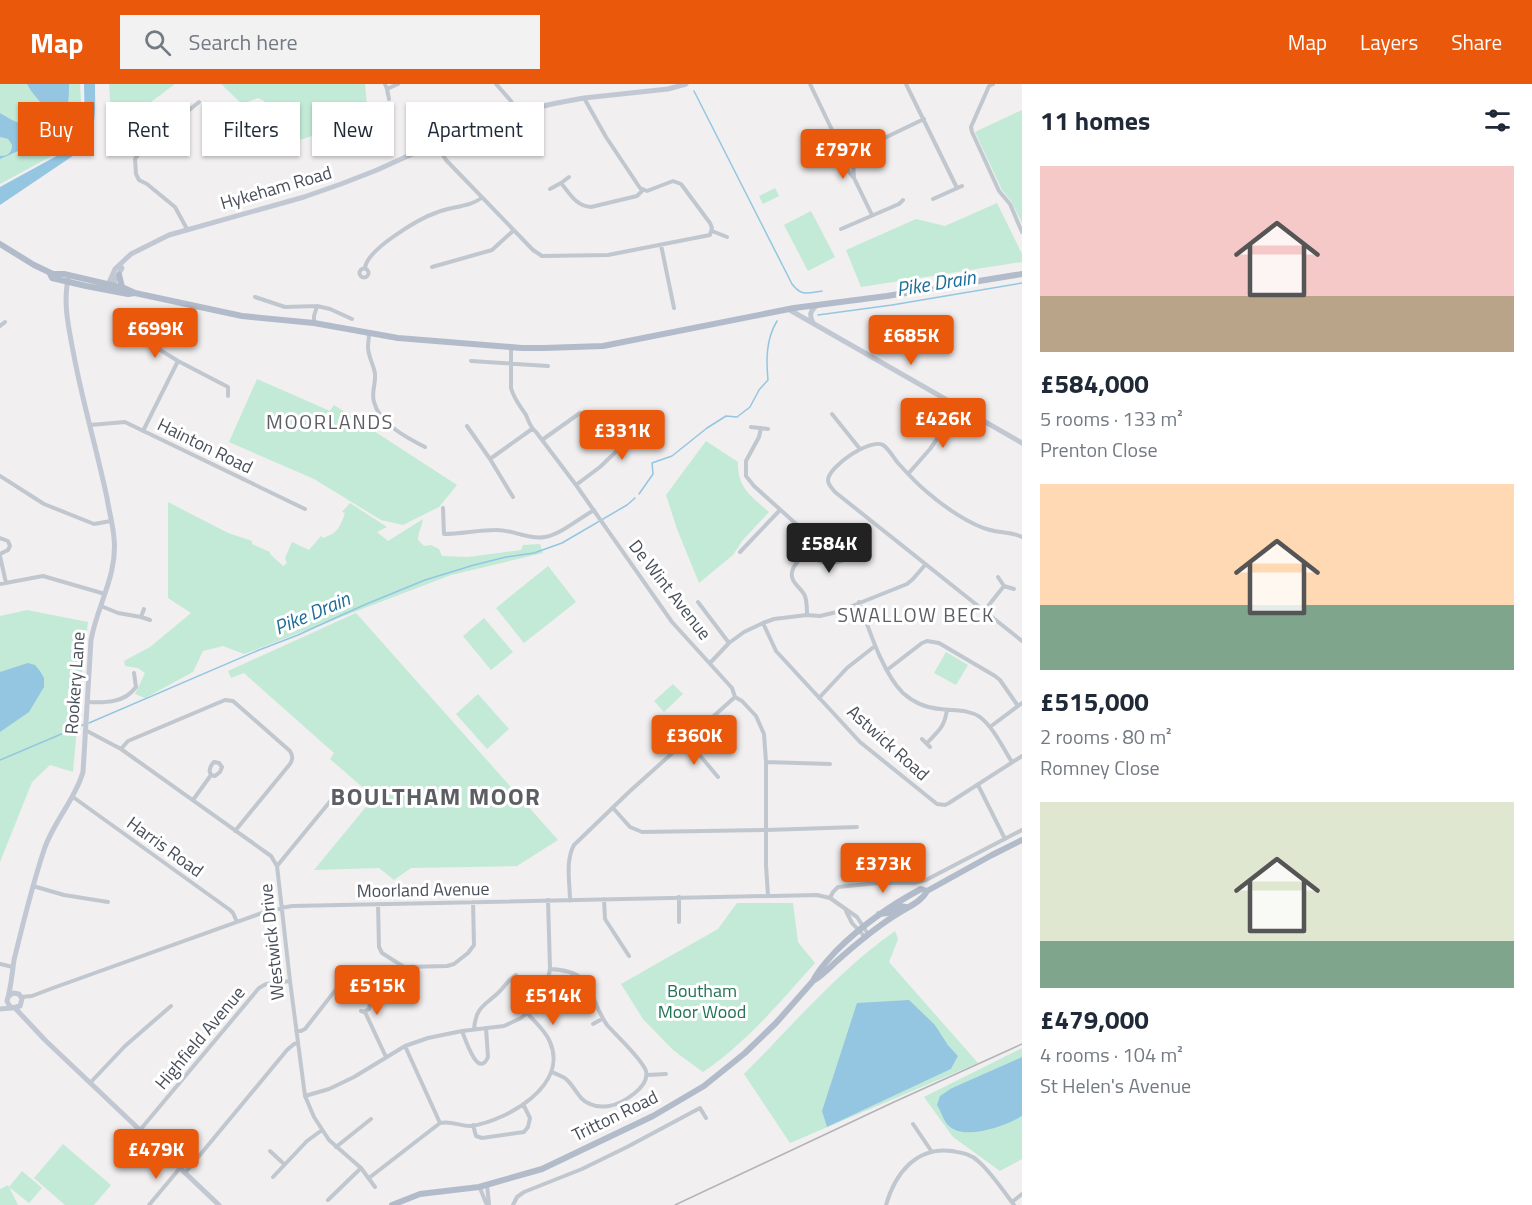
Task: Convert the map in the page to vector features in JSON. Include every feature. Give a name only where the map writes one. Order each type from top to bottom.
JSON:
[{"type":"main road","points":[[0,244],[49,272],[128,294],[135,293]]},
{"type":"main road","points":[[109,287],[122,287],[135,293],[242,316],[314,323],[410,340],[544,348],[603,346],[788,309],[1022,274]]},
{"type":"main road","points":[[119,275],[122,287]]},
{"type":"main road","name":"Tritton Road","points":[[392,1205],[420,1194],[479,1187],[542,1169],[634,1126],[704,1086],[724,1072],[759,1041],[813,981],[867,936],[924,898],[927,891],[1022,840]]},
{"type":"main road","name":"Tritton Road","points":[[813,981],[826,963],[864,925],[921,890],[927,891]]},
{"type":"main road","points":[[879,914],[888,914],[899,906],[909,908]]},
{"type":"street","points":[[389,99],[386,87],[398,84]]},
{"type":"street","points":[[496,84],[509,97],[511,102]]},
{"type":"street","name":"Hykeham Road","points":[[544,105],[584,98],[668,89],[684,84]]},
{"type":"street","points":[[810,84],[833,132],[843,141],[851,154],[854,178]]},
{"type":"street","points":[[906,84],[959,187],[933,199]]},
{"type":"street","points":[[990,85],[971,127],[972,132],[999,191],[1010,204],[1022,232]]},
{"type":"street","points":[[584,98],[606,137],[640,188],[650,190],[668,182],[677,182],[710,223],[712,231]]},
{"type":"street","points":[[190,109],[199,102]]},
{"type":"street","points":[[851,154],[924,119]]},
{"type":"street","points":[[833,132],[832,143],[836,156],[854,178],[872,215]]},
{"type":"street","points":[[137,156],[135,159],[138,180],[147,184],[175,207],[187,229]]},
{"type":"street","name":"Hykeham Road","points":[[109,287],[115,269],[131,254],[169,235],[313,194],[409,156]]},
{"type":"street","points":[[444,156],[536,253],[542,256],[608,255],[707,236],[712,231]]},
{"type":"street","points":[[550,189],[569,177]]},
{"type":"street","points":[[561,183],[578,203],[586,207],[638,196],[644,190]]},
{"type":"street","points":[[365,268],[367,261],[381,246],[421,219],[476,202],[482,197]]},
{"type":"street","points":[[841,229],[899,204],[903,200]]},
{"type":"street","points":[[432,267],[492,250],[514,230]]},
{"type":"street","points":[[712,231],[727,237]]},
{"type":"street","points":[[661,245],[674,308]]},
{"type":"street","points":[[109,287],[119,275],[122,268],[120,266]]},
{"type":"street","name":"Rookery Lane","points":[[8,998],[13,967],[33,886],[49,837],[73,797],[83,772],[91,640],[114,562],[111,522],[81,393],[67,319],[67,294],[72,289],[71,279]]},
{"type":"street","points":[[255,297],[285,307],[317,306],[352,319]]},
{"type":"street","points":[[813,324],[810,313],[818,304]]},
{"type":"street","points":[[314,323],[317,306]]},
{"type":"street","points":[[788,309],[1022,443]]},
{"type":"street","points":[[117,316],[115,322],[178,361],[228,387],[228,396]]},
{"type":"street","points":[[0,326],[5,322]]},
{"type":"street","points":[[369,333],[368,349],[375,376],[372,390],[374,404],[389,424],[425,447]]},
{"type":"street","name":"De Wint Avenue","points":[[511,347],[511,388],[515,401],[532,429],[576,484],[672,622],[732,688],[735,697],[756,716],[762,726],[765,734],[766,762],[768,896]]},
{"type":"street","points":[[143,431],[178,361]]},
{"type":"street","points":[[471,361],[548,366]]},
{"type":"street","points":[[908,474],[930,449],[959,407]]},
{"type":"street","points":[[542,440],[580,413]]},
{"type":"street","points":[[832,414],[860,449]]},
{"type":"street","name":"Hainton Road","points":[[90,425],[125,423],[305,509]]},
{"type":"street","points":[[576,484],[605,464],[625,444],[657,423]]},
{"type":"street","points":[[467,426],[513,497]]},
{"type":"street","points":[[751,427],[768,429]]},
{"type":"street","points":[[761,428],[759,437],[746,461],[746,476],[807,535],[810,544],[806,553],[795,564],[792,574],[806,597],[807,615]]},
{"type":"street","points":[[490,459],[532,429]]},
{"type":"street","points":[[1022,537],[980,526],[939,502],[908,474],[884,446],[876,444],[860,449],[833,471],[828,479],[829,485],[835,492],[1022,641]]},
{"type":"street","points":[[0,476],[44,504],[94,524],[111,522]]},
{"type":"street","points":[[443,508],[444,534],[496,530],[511,531],[521,536],[533,537],[546,537],[595,511]]},
{"type":"street","points":[[740,552],[780,510]]},
{"type":"street","points":[[0,538],[8,541],[10,546],[0,555],[6,583]]},
{"type":"street","points":[[806,553],[815,560],[828,564],[857,556]]},
{"type":"street","points":[[710,663],[729,643],[744,632],[763,623],[774,619],[807,615],[820,616],[837,612],[907,584],[925,564]]},
{"type":"street","points":[[0,584],[43,576],[105,594]]},
{"type":"street","points":[[998,577],[1004,586],[1014,589]]},
{"type":"street","points":[[984,610],[1004,586]]},
{"type":"street","points":[[698,602],[729,643]]},
{"type":"street","points":[[860,603],[875,646],[896,685],[904,694],[930,708],[960,710],[981,718],[990,727],[1012,762]]},
{"type":"street","points":[[100,606],[118,613],[150,620]]},
{"type":"street","points":[[141,617],[144,609]]},
{"type":"street","name":"Astwick Road","points":[[763,623],[776,651],[860,742],[937,804],[949,803],[1022,756]]},
{"type":"street","points":[[887,670],[922,643],[932,641],[939,643],[995,676],[1020,705],[990,727]]},
{"type":"street","points":[[819,698],[848,668],[875,646]]},
{"type":"street","points":[[87,702],[106,703],[129,696],[136,687],[134,673]]},
{"type":"street","points":[[570,901],[569,861],[571,851],[582,837],[735,697]]},
{"type":"street","points":[[121,749],[128,741],[225,700],[233,701],[292,755],[290,764],[235,831]]},
{"type":"street","points":[[922,739],[928,745],[943,727],[947,710]]},
{"type":"street","name":"Westwick Drive","points":[[87,726],[271,856],[277,866],[305,1096],[322,1130],[336,1147],[361,1168],[375,1187]]},
{"type":"street","points":[[687,740],[718,777]]},
{"type":"street","points":[[766,762],[831,764]]},
{"type":"street","points":[[193,800],[211,775]]},
{"type":"street","points":[[978,786],[1005,839]]},
{"type":"street","points":[[277,866],[338,793]]},
{"type":"street","name":"Harris Road","points":[[73,797],[230,910],[237,922]]},
{"type":"street","points":[[613,808],[630,827],[642,832],[767,831],[857,827]]},
{"type":"street","points":[[867,936],[864,925],[857,917],[830,898],[838,887],[878,883],[914,883],[926,880],[1022,830]]},
{"type":"street","points":[[33,886],[70,897],[108,903]]},
{"type":"street","name":"Moorland Avenue","points":[[17,1006],[32,996],[282,907],[679,897],[817,895],[830,898]]},
{"type":"street","points":[[679,897],[679,922]]},
{"type":"street","points":[[604,899],[605,919],[629,956]]},
{"type":"street","points":[[305,1096],[354,1077],[405,1046],[462,1030],[504,1026],[527,1013],[535,1006],[544,990],[550,969],[548,900]]},
{"type":"street","points":[[378,904],[379,947],[382,953],[404,967],[447,966],[454,964],[468,953],[474,945],[473,902]]},
{"type":"street","points":[[845,910],[858,930],[867,936]]},
{"type":"street","points":[[0,964],[13,967]]},
{"type":"street","points":[[550,969],[573,972],[584,980],[602,1019],[643,1064],[647,1075],[639,1090],[617,1104],[598,1107],[583,1100],[567,1080],[552,1072]]},
{"type":"street","points":[[474,1029],[478,1011],[516,975],[544,990]]},
{"type":"street","name":"Highfield Avenue","points":[[140,1130],[259,988],[266,984],[290,981]]},
{"type":"street","points":[[11,983],[20,995]]},
{"type":"street","points":[[296,1031],[305,1029],[342,983]]},
{"type":"street","points":[[0,1008],[13,993],[20,995]]},
{"type":"street","points":[[20,995],[17,1006],[24,1019],[219,1205]]},
{"type":"street","name":"Moorland Avenue","points":[[20,995],[32,996]]},
{"type":"street","points":[[8,998],[9,1005],[17,1006]]},
{"type":"street","points":[[368,1002],[370,1007],[363,1011],[387,1057]]},
{"type":"street","points":[[0,1008],[17,1006]]},
{"type":"street","points":[[90,1083],[125,1046],[171,1006]]},
{"type":"street","points":[[369,1178],[440,1124],[444,1122],[465,1126],[473,1125],[506,1114],[523,1104],[542,1088],[552,1072],[553,1053],[550,1040],[527,1013]]},
{"type":"street","points":[[592,1024],[602,1019]]},
{"type":"street","points":[[462,1030],[475,1060],[483,1064],[488,1057],[486,1028]]},
{"type":"street","points":[[149,1205],[183,1170],[287,1050],[298,1043]]},
{"type":"street","points":[[405,1046],[440,1124]]},
{"type":"street","points":[[647,1075],[666,1074]]},
{"type":"street","points":[[473,1125],[476,1136],[482,1138],[524,1132],[530,1118],[523,1104]]},
{"type":"street","points":[[513,1205],[517,1197],[524,1192],[624,1149],[702,1107],[706,1118]]},
{"type":"street","points":[[336,1147],[371,1119]]},
{"type":"street","points":[[913,1124],[932,1152]]},
{"type":"street","points":[[273,1177],[306,1141],[322,1130]]},
{"type":"street","points":[[886,1205],[897,1178],[908,1166],[920,1156],[947,1150],[967,1153],[979,1161],[1013,1204],[1022,1194]]},
{"type":"street","points":[[270,1151],[284,1164]]},
{"type":"street","points":[[328,1200],[361,1168]]},
{"type":"street","points":[[479,1187],[489,1205],[487,1185]]},
{"type":"green space","points":[[0,84],[27,84],[40,102],[18,102],[18,122],[0,113]]},
{"type":"green space","points":[[69,84],[80,84],[81,102],[67,102]]},
{"type":"green space","points":[[109,84],[175,84],[151,102],[110,102]]},
{"type":"green space","points":[[221,84],[365,84],[367,102],[312,102],[312,136],[300,140],[300,102],[264,102],[258,98],[240,102]]},
{"type":"green space","points":[[1022,110],[1022,223],[1011,201],[1002,190],[975,132]]},
{"type":"green space","points":[[0,137],[8,139],[12,145],[9,153],[3,156],[0,156]]},
{"type":"green space","points":[[18,152],[18,156],[52,156],[0,184],[0,159]]},
{"type":"green space","points":[[775,188],[779,196],[763,204],[759,196]]},
{"type":"green space","points":[[997,203],[1022,254],[1022,262],[861,287],[846,250],[916,219],[945,226]]},
{"type":"green space","points":[[811,211],[835,257],[808,271],[784,225]]},
{"type":"green space","points":[[257,379],[330,411],[334,405],[457,485],[439,507],[403,525],[381,520],[314,479],[229,442]]},
{"type":"green space","points":[[706,441],[738,462],[740,479],[746,491],[769,512],[742,541],[733,555],[699,583],[666,495]]},
{"type":"green space","points":[[168,502],[228,533],[252,541],[252,544],[270,552],[283,566],[287,563],[285,558],[292,542],[309,550],[321,536],[323,538],[328,536],[338,529],[345,513],[342,512],[350,503],[387,527],[377,532],[388,541],[423,519],[418,540],[424,546],[431,545],[439,549],[442,556],[468,557],[521,550],[523,545],[540,544],[543,553],[451,575],[244,654],[223,646],[203,651],[193,672],[145,698],[135,694],[145,673],[138,668],[125,666],[124,661],[150,647],[191,613],[168,598]]},
{"type":"green space","points":[[548,566],[576,602],[524,643],[496,608]]},
{"type":"green space","points":[[27,610],[88,622],[73,772],[50,765],[32,782],[0,862],[0,616]]},
{"type":"green space","points":[[356,613],[558,840],[517,866],[411,868],[394,880],[379,868],[314,870],[374,797],[330,759],[334,753],[244,673],[231,678],[228,671]]},
{"type":"green space","points":[[484,618],[513,652],[491,670],[463,636]]},
{"type":"green space","points":[[946,652],[968,665],[956,685],[934,673]]},
{"type":"green space","points":[[673,684],[683,694],[664,712],[654,701]]},
{"type":"green space","points":[[478,694],[509,729],[487,749],[456,714]]},
{"type":"green space","name":"Boutham Moor Wood","points":[[737,903],[793,903],[798,942],[815,963],[748,1035],[703,1072],[673,1050],[643,1019],[621,984],[718,929]]},
{"type":"green space","points":[[895,931],[898,939],[889,962],[978,1063],[790,1143],[744,1074],[816,999]],"holes":[[[935,1025],[958,1056],[951,1069],[827,1127]]]},
{"type":"green space","points":[[1022,1048],[1022,1057],[952,1088],[1020,1118],[1022,1116],[1022,1159],[1000,1171],[953,1137],[924,1097]]},
{"type":"green space","points":[[63,1144],[111,1185],[94,1205],[65,1205],[34,1178]]},
{"type":"green space","points":[[22,1171],[42,1188],[29,1203],[9,1187]]},
{"type":"green space","points":[[8,1185],[18,1205],[0,1205],[0,1189]]},
{"type":"water","points":[[27,84],[69,84],[68,102],[40,102]]},
{"type":"water","points":[[84,84],[95,84],[94,124],[94,102],[84,102]]},
{"type":"water","points":[[0,113],[18,122],[18,151],[0,159],[0,156],[10,152],[12,145],[8,139],[0,137]]},
{"type":"water","points":[[57,156],[73,156],[0,205],[0,187]]},
{"type":"water","points":[[28,663],[35,665],[40,671],[44,678],[44,687],[29,712],[0,732],[0,672]]},
{"type":"water","points":[[909,1000],[935,1025],[958,1056],[951,1069],[827,1127],[822,1111],[857,1003]]},
{"type":"water","points":[[1022,1057],[1022,1116],[996,1128],[975,1132],[956,1130],[947,1124],[937,1105],[940,1096],[952,1088]]},
{"type":"waterway","points":[[694,91],[792,284],[802,292],[822,291]]},
{"type":"waterway","name":"Pike Drain","points":[[818,315],[1022,283]]},
{"type":"waterway","name":"Pike Drain","points":[[639,494],[653,474],[652,463],[672,456],[726,416],[737,417],[750,407],[759,390],[768,380],[768,350],[777,321]]},
{"type":"waterway","name":"Pike Drain","points":[[89,723],[425,580],[506,557],[534,553],[562,543],[635,498]]},
{"type":"waterway","name":"Pike Drain","points":[[0,760],[85,724]]},
{"type":"railway","points":[[675,1205],[1022,1044]]},
{"type":"district","name":"MOORLANDS","points":[[330,422]]},
{"type":"district","name":"SWALLOW BECK","points":[[916,615]]},
{"type":"district","name":"BOULTHAM MOOR","points":[[436,797]]}]
